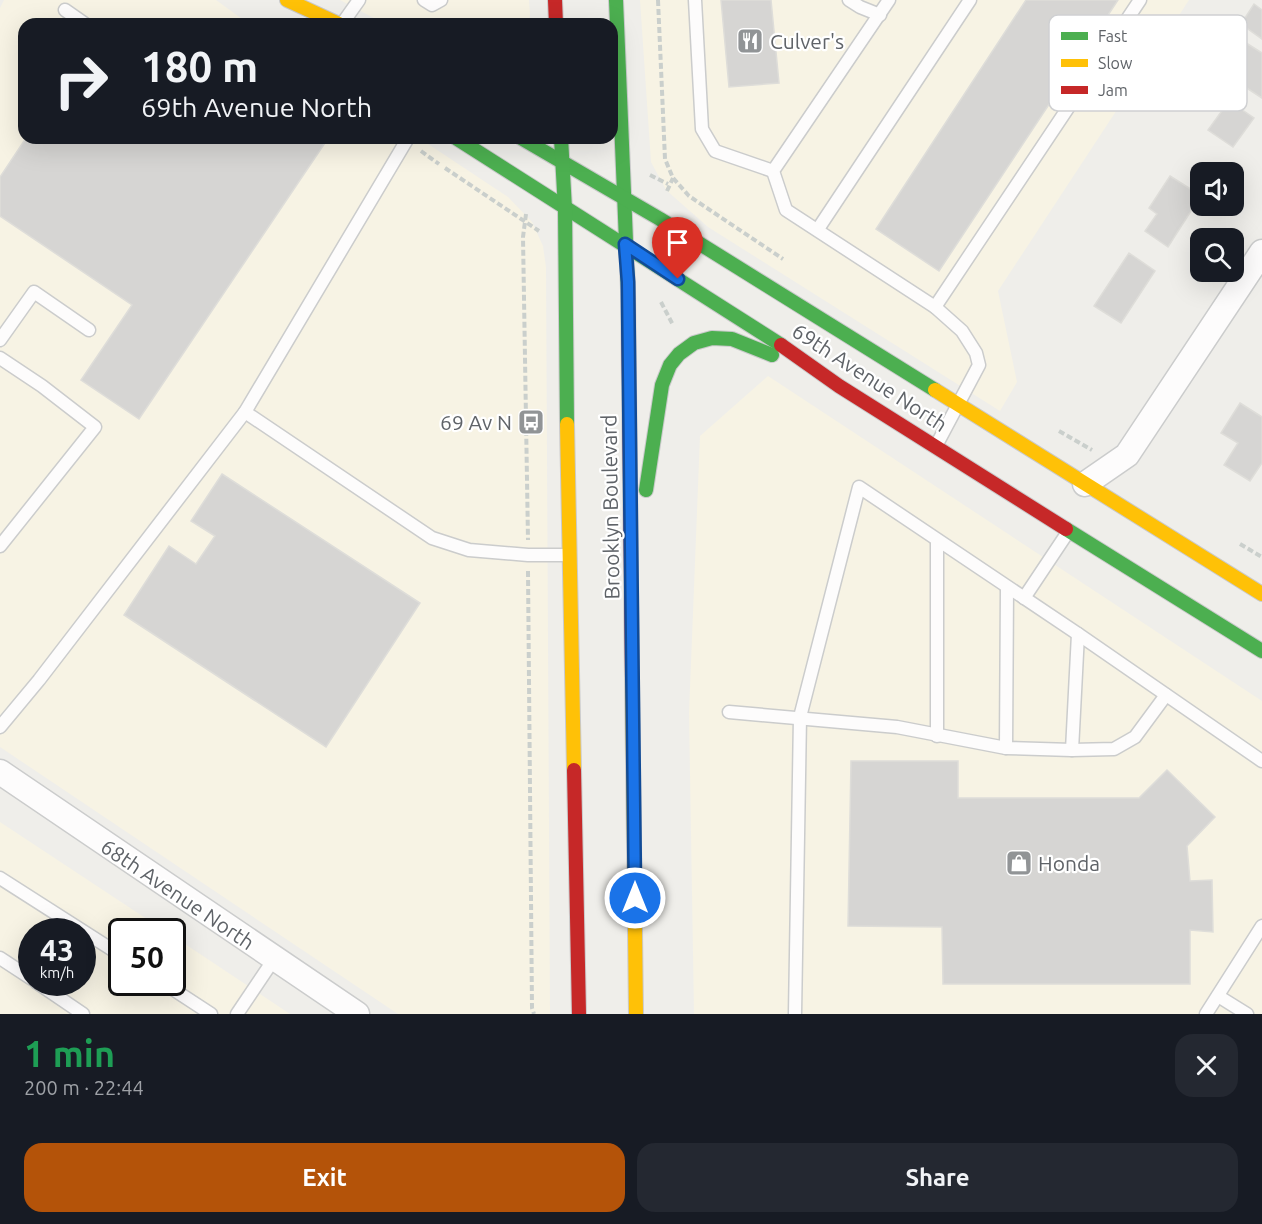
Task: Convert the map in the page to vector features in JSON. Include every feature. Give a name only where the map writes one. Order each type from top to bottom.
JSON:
[{"type":"main road","points":[[287,0],[328,18]]},
{"type":"main road","name":"Brooklyn Boulevard","points":[[616,0],[617,18]]},
{"type":"main road","points":[[546,18],[555,2]]},
{"type":"main road","points":[[555,2],[556,18]]},
{"type":"main road","name":"Brooklyn Boulevard","points":[[618,56],[628,282],[636,1014]]},
{"type":"main road","name":"69th Avenue North","points":[[465,144],[773,339],[839,386],[1262,651]]},
{"type":"main road","name":"69th Avenue North","points":[[531,144],[623,197],[1262,594]]},
{"type":"main road","name":"Brooklyn Boulevard","points":[[561,144],[565,209],[569,555],[579,1014]]},
{"type":"main road","points":[[632,574],[662,385],[670,366],[679,354],[694,343],[712,338],[732,339],[839,386]]},
{"type":"street","points":[[1085,484],[1127,455],[1262,252]]},
{"type":"street","name":"68th Avenue North","points":[[0,772],[357,1014]]},
{"type":"lane","points":[[345,18],[358,0]]},
{"type":"lane","points":[[424,0],[432,5],[441,0]]},
{"type":"lane","points":[[695,0],[702,129],[715,152],[773,171]]},
{"type":"lane","points":[[849,0],[880,15]]},
{"type":"lane","points":[[773,171],[889,0]]},
{"type":"lane","points":[[1130,15],[1140,0]]},
{"type":"lane","points":[[818,229],[965,2]]},
{"type":"lane","points":[[65,10],[76,18]]},
{"type":"lane","points":[[935,306],[1066,111]]},
{"type":"lane","points":[[0,727],[46,671],[245,412],[405,144]]},
{"type":"lane","points":[[773,171],[786,210],[935,306],[962,331],[976,352],[979,365],[937,446]]},
{"type":"lane","points":[[0,340],[34,292],[89,330]]},
{"type":"lane","points":[[0,358],[42,386],[95,427],[0,546]]},
{"type":"lane","points":[[245,412],[432,538],[469,550],[528,555],[569,555]]},
{"type":"lane","points":[[795,1014],[800,717],[859,487],[1262,761]]},
{"type":"lane","points":[[1023,598],[1069,531]]},
{"type":"lane","points":[[937,540],[937,736]]},
{"type":"lane","points":[[1006,748],[1007,586]]},
{"type":"lane","points":[[1072,750],[1078,634]]},
{"type":"lane","points":[[729,712],[897,727],[1006,748],[1114,749],[1135,737],[1166,695]]},
{"type":"lane","points":[[0,878],[108,947]]},
{"type":"lane","points":[[1206,1014],[1260,933]]},
{"type":"lane","points":[[0,958],[18,970]]},
{"type":"lane","points":[[237,1014],[274,959]]},
{"type":"lane","points":[[57,996],[83,1014]]},
{"type":"lane","points":[[183,996],[211,1014]]},
{"type":"lane","points":[[1218,996],[1247,1014]]},
{"type":"path","points":[[658,0],[665,159],[673,177],[688,196],[789,263]]},
{"type":"path","points":[[413,144],[525,224],[523,237],[532,1008],[534,1014]]},
{"type":"path","points":[[1053,427],[1094,452]]},
{"type":"shaded area","points":[[4,0],[216,0],[241,18],[18,18],[18,144],[428,144],[508,197],[532,222],[543,246],[546,267],[550,1014],[398,1014],[0,747],[0,8]]},
{"type":"shaded area","points":[[340,0],[529,0],[529,18],[374,18]]},
{"type":"shaded area","points":[[640,0],[1189,0],[1179,15],[1049,15],[1049,111],[1116,111],[998,291],[1017,382],[1000,411],[708,227],[666,190],[651,162]]},
{"type":"shaded area","points":[[768,376],[1262,701],[1262,1014],[694,1014],[689,713],[700,436]]},
{"type":"shaded area","points":[[0,822],[145,918],[108,918],[108,996],[186,996],[186,945],[290,1014],[0,1014]]},
{"type":"building","name":"Culver's","points":[[721,0],[771,0],[779,83],[729,87]]},
{"type":"building","points":[[1026,0],[1118,0],[1108,15],[1049,15],[1049,104],[939,271],[876,229]]},
{"type":"building","points":[[1254,4],[1262,10],[1262,39],[1247,28],[1247,15]]},
{"type":"building","points":[[1247,44],[1262,53],[1262,98],[1247,88]]},
{"type":"building","points":[[1222,111],[1244,111],[1254,118],[1233,147],[1208,130]]},
{"type":"building","points":[[22,144],[324,144],[139,419],[81,380],[132,305],[0,216],[0,177]]},
{"type":"building","points":[[1170,176],[1190,189],[1190,213],[1168,247],[1145,231],[1157,214],[1149,208]]},
{"type":"building","points":[[1129,253],[1155,271],[1121,323],[1094,306]]},
{"type":"building","points":[[1240,403],[1262,417],[1262,463],[1250,481],[1224,465],[1238,443],[1221,433]]},
{"type":"building","points":[[222,474],[420,603],[326,747],[124,615],[169,546],[196,564],[215,536],[191,521]]},
{"type":"building","name":"Honda","points":[[851,761],[958,761],[958,798],[1139,798],[1167,770],[1215,817],[1187,846],[1190,881],[1212,880],[1213,932],[1190,930],[1190,984],[943,984],[942,927],[848,926]]},
{"type":"traffic: fast","points":[[616,0],[617,18]]},
{"type":"traffic: fast","points":[[618,48],[628,289]]},
{"type":"traffic: fast","points":[[465,144],[781,345]]},
{"type":"traffic: fast","points":[[531,144],[660,219],[935,390]]},
{"type":"traffic: fast","points":[[561,144],[565,209],[567,424]]},
{"type":"traffic: fast","points":[[646,490],[662,385],[670,365],[679,354],[694,343],[712,338],[732,339],[772,355]]},
{"type":"traffic: fast","points":[[1066,529],[1262,651]]},
{"type":"traffic: slow","points":[[287,0],[326,18]]},
{"type":"traffic: slow","points":[[935,390],[1262,594]]},
{"type":"traffic: slow","points":[[567,424],[574,770]]},
{"type":"traffic: slow","points":[[632,677],[636,1014]]},
{"type":"traffic: jam","points":[[555,0],[556,18]]},
{"type":"traffic: jam","points":[[628,289],[632,677]]},
{"type":"traffic: jam","points":[[781,345],[839,386],[1066,529]]},
{"type":"traffic: jam","points":[[574,770],[579,1014]]},
{"type":"place","name":"Culver's","points":[[750,41]]},
{"type":"place","name":"69 Av N","points":[[531,422]]},
{"type":"place","name":"Honda","points":[[1019,863]]},
{"type":"route","points":[[635,898],[628,282],[625,244],[678,279]]}]
